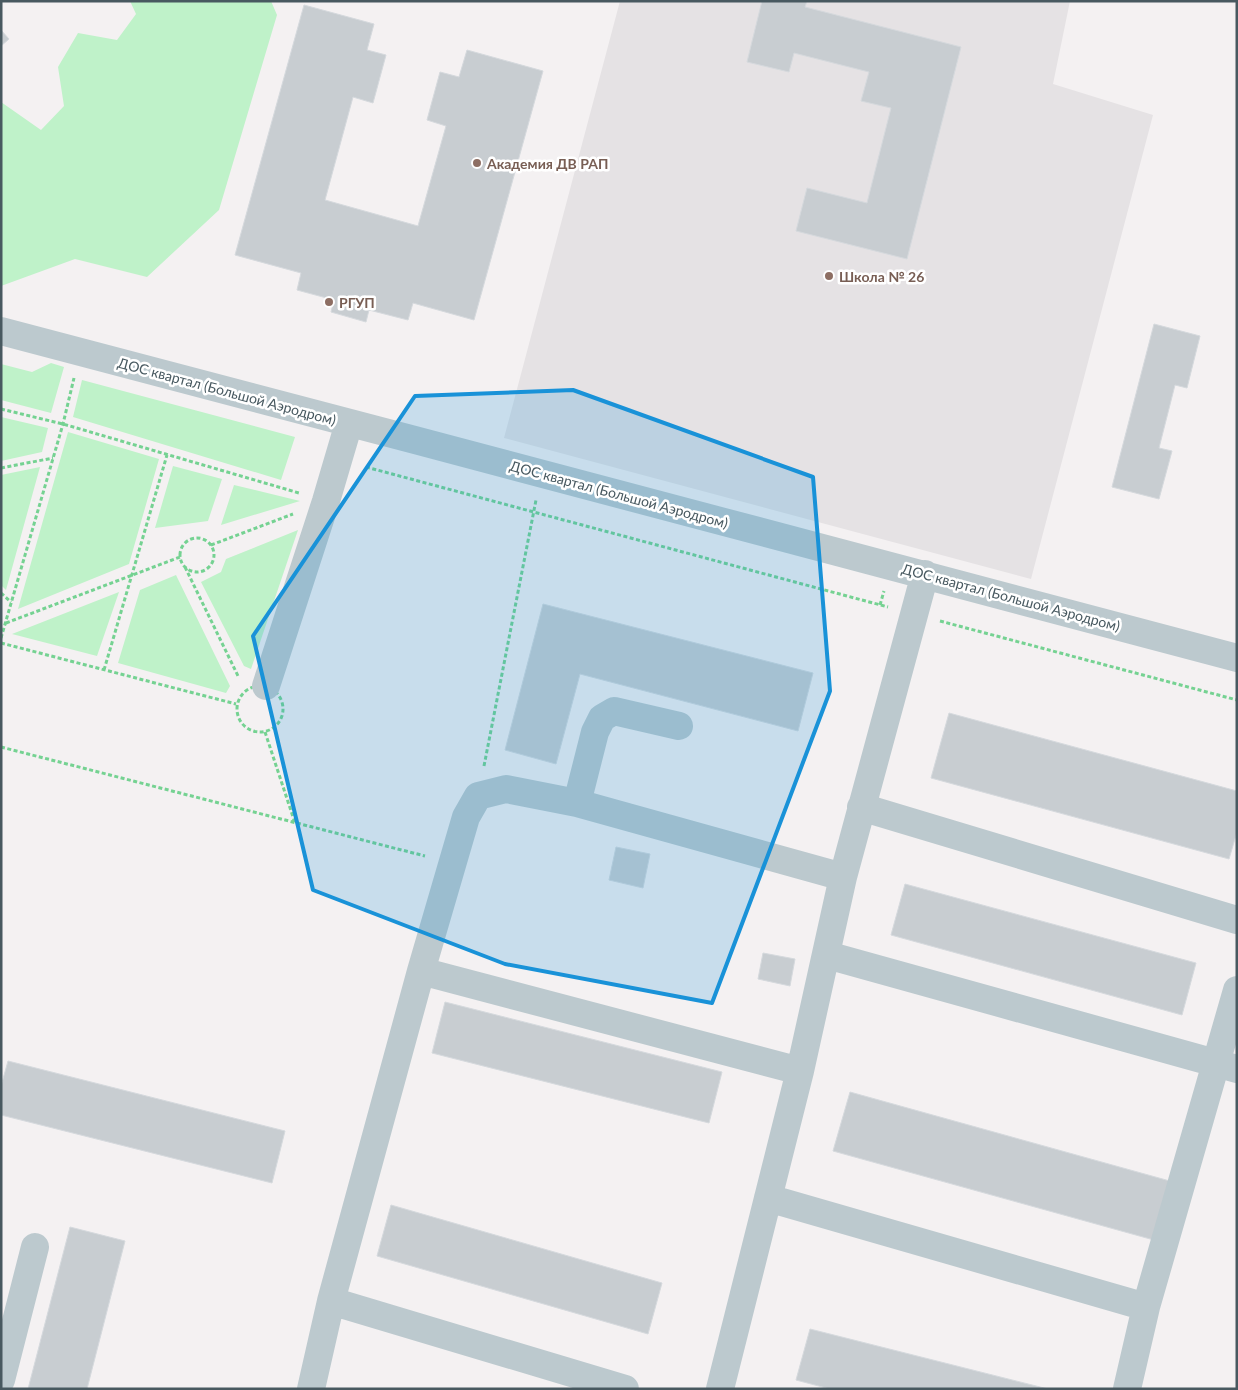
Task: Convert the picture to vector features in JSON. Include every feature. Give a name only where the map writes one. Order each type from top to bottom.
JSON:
[{"type":"street","name":"ДОС квартал (Большой Аэродром)","points":[[1,331],[1237,658]]},
{"type":"street","points":[[253,684],[326,501],[349,423]]},
{"type":"street","points":[[720,1389],[800,1072],[827,955],[842,877],[925,574]]},
{"type":"street","points":[[577,803],[595,732],[602,718],[614,711],[679,726]]},
{"type":"street","points":[[311,1389],[331,1301],[421,971],[466,817],[478,796],[506,789],[577,803],[842,877]]},
{"type":"street","points":[[861,807],[1237,920]]},
{"type":"street","points":[[827,955],[1226,1066]]},
{"type":"street","points":[[421,971],[800,1072]]},
{"type":"street","points":[[1135,1387],[1146,1307],[1226,1066],[1237,990]]},
{"type":"street","points":[[768,1198],[1146,1307]]},
{"type":"street","points":[[1,1380],[35,1248]]},
{"type":"street","points":[[331,1301],[625,1389]]},
{"type":"path","points":[[1,638],[63,424],[81,352]]},
{"type":"path","points":[[1,409],[63,424],[326,501]]},
{"type":"path","points":[[104,670],[167,454]]},
{"type":"path","points":[[1,468],[53,458]]},
{"type":"path","points":[[338,459],[1237,700]]},
{"type":"path","points":[[478,796],[540,474]]},
{"type":"path","points":[[211,545],[326,501]]},
{"type":"path","points":[[184,566],[194,572],[206,570],[214,556],[214,550],[211,545],[202,538],[191,539],[183,546],[180,557],[184,566],[253,684]]},
{"type":"path","points":[[5,624],[180,557]]},
{"type":"path","points":[[1,593],[11,603]]},
{"type":"path","points":[[1,643],[236,704]]},
{"type":"path","points":[[265,732],[296,823]]},
{"type":"path","points":[[1,747],[452,863]]},
{"type":"highlighted area","points":[[573,390],[813,477],[830,691],[712,1003],[505,964],[313,890],[253,636],[415,396]]},
{"type":"shaded area","name":"Школа № 26","points":[[620,1],[1070,1],[1053,84],[1153,115],[1031,579],[504,438]]},
{"type":"green space","points":[[130,1],[271,1],[277,15],[219,210],[147,277],[75,259],[1,286],[1,102],[41,130],[64,106],[58,67],[78,33],[117,40],[136,14]]},
{"type":"green space","points":[[51,363],[64,367],[51,413],[1,400],[1,364],[32,372]]},
{"type":"green space","points":[[82,380],[295,437],[281,480],[73,417]]},
{"type":"green space","points":[[1,417],[48,428],[42,452],[1,461]]},
{"type":"green space","points":[[68,432],[159,459],[129,564],[18,609]]},
{"type":"green space","points":[[173,466],[222,479],[208,521],[155,528]]},
{"type":"green space","points":[[40,467],[6,590],[1,585],[1,475]]},
{"type":"green space","points":[[234,485],[300,501],[221,525]]},
{"type":"green space","points":[[298,530],[251,669],[244,666],[201,582],[221,572],[226,559]]},
{"type":"green space","points":[[176,575],[230,686],[226,693],[118,663],[140,590]]},
{"type":"green space","points":[[119,592],[97,656],[12,634]]},
{"type":"building","points":[[762,1],[807,1],[805,7],[961,47],[907,259],[796,231],[807,188],[867,203],[891,108],[861,101],[869,72],[794,53],[789,72],[747,62]]},
{"type":"building","name":"Академия ДВ РАП","points":[[304,5],[374,24],[367,50],[386,55],[373,103],[353,97],[325,200],[418,226],[446,126],[427,120],[440,72],[459,77],[467,50],[543,71],[474,320],[413,303],[408,320],[369,310],[366,322],[331,312],[334,300],[297,290],[301,273],[235,255]]},
{"type":"building","points":[[1,30],[9,39],[1,46]]},
{"type":"building","points":[[1154,324],[1200,336],[1187,388],[1175,385],[1159,448],[1172,451],[1159,499],[1112,487]]},
{"type":"building","points":[[543,604],[813,673],[798,731],[580,674],[556,764],[505,750]]},
{"type":"building","points":[[949,713],[1237,791],[1237,832],[1229,859],[931,778]]},
{"type":"building","points":[[616,847],[650,854],[643,888],[609,880]]},
{"type":"building","points":[[905,884],[1196,963],[1182,1015],[891,935]]},
{"type":"building","points":[[763,953],[795,959],[790,986],[758,979]]},
{"type":"building","points":[[445,1002],[722,1072],[709,1123],[432,1053]]},
{"type":"building","points":[[8,1061],[285,1131],[272,1183],[1,1115],[1,1086]]},
{"type":"building","points":[[850,1092],[1177,1183],[1161,1242],[833,1151]]},
{"type":"building","points":[[391,1205],[662,1283],[648,1334],[377,1256]]},
{"type":"building","points":[[70,1227],[125,1241],[87,1389],[28,1389]]},
{"type":"building","points":[[810,1329],[1048,1389],[830,1389],[796,1380]]},
{"type":"place","name":"Академия ДВ РАП","points":[[477,163]]},
{"type":"place","name":"Школа № 26","points":[[829,276]]},
{"type":"place","name":"РГУП","points":[[329,302]]}]
